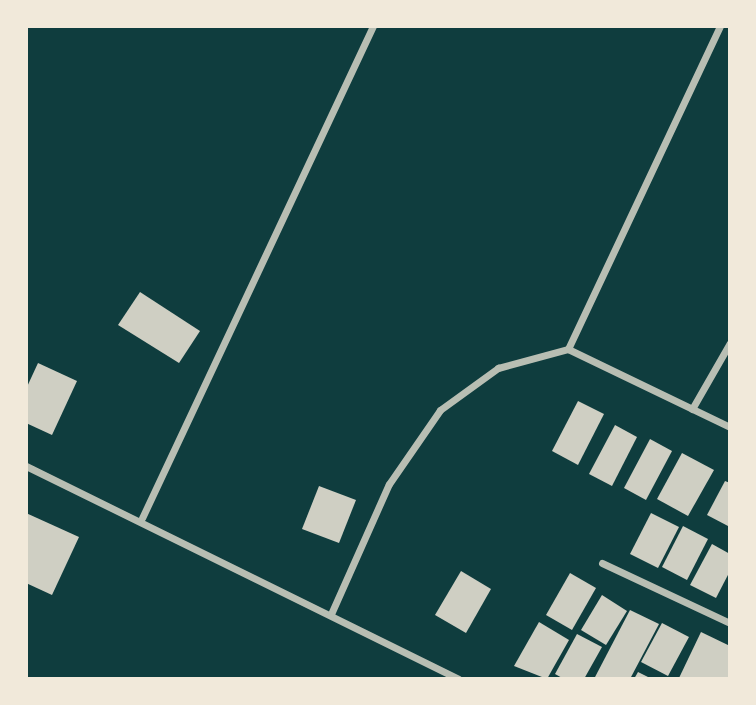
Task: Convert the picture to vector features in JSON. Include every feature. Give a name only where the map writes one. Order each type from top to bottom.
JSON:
[{"type":"street","points":[[142,518],[373,26]]},
{"type":"street","points":[[568,349],[720,26]]},
{"type":"street","points":[[692,409],[730,343]]},
{"type":"street","points":[[331,614],[400,464],[440,410],[498,368],[568,349],[730,427]]},
{"type":"street","points":[[26,466],[142,518],[458,679]]},
{"type":"street","points":[[602,563],[730,623]]},
{"type":"building","points":[[140,292],[200,331],[179,363],[118,325]]},
{"type":"building","points":[[38,363],[77,381],[52,435],[26,423],[26,389]]},
{"type":"building","points":[[578,401],[604,414],[578,465],[552,451]]},
{"type":"building","points":[[615,425],[637,437],[612,486],[589,474]]},
{"type":"building","points":[[650,439],[672,451],[646,500],[624,488]]},
{"type":"building","points":[[682,453],[714,470],[688,516],[657,499]]},
{"type":"building","points":[[725,481],[730,483],[728,526],[707,515]]},
{"type":"building","points":[[319,486],[356,500],[339,543],[302,529]]},
{"type":"building","points":[[26,513],[79,537],[52,595],[26,583]]},
{"type":"building","points":[[651,513],[679,527],[658,568],[630,554]]},
{"type":"building","points":[[683,526],[708,539],[687,580],[662,567]]},
{"type":"building","points":[[712,544],[730,554],[730,571],[716,598],[690,585]]},
{"type":"building","points":[[461,571],[491,589],[466,633],[435,615]]},
{"type":"building","points":[[570,573],[596,588],[572,630],[546,615]]},
{"type":"building","points":[[602,595],[627,611],[606,645],[581,630]]},
{"type":"building","points":[[630,610],[659,624],[630,679],[594,679]]},
{"type":"building","points":[[539,622],[569,640],[547,679],[514,666]]},
{"type":"building","points":[[662,623],[689,637],[668,676],[641,662]]},
{"type":"building","points":[[701,632],[730,646],[730,679],[679,678]]},
{"type":"building","points":[[577,634],[602,647],[584,679],[564,679],[555,674]]},
{"type":"building","points":[[638,672],[652,679],[634,679]]}]
